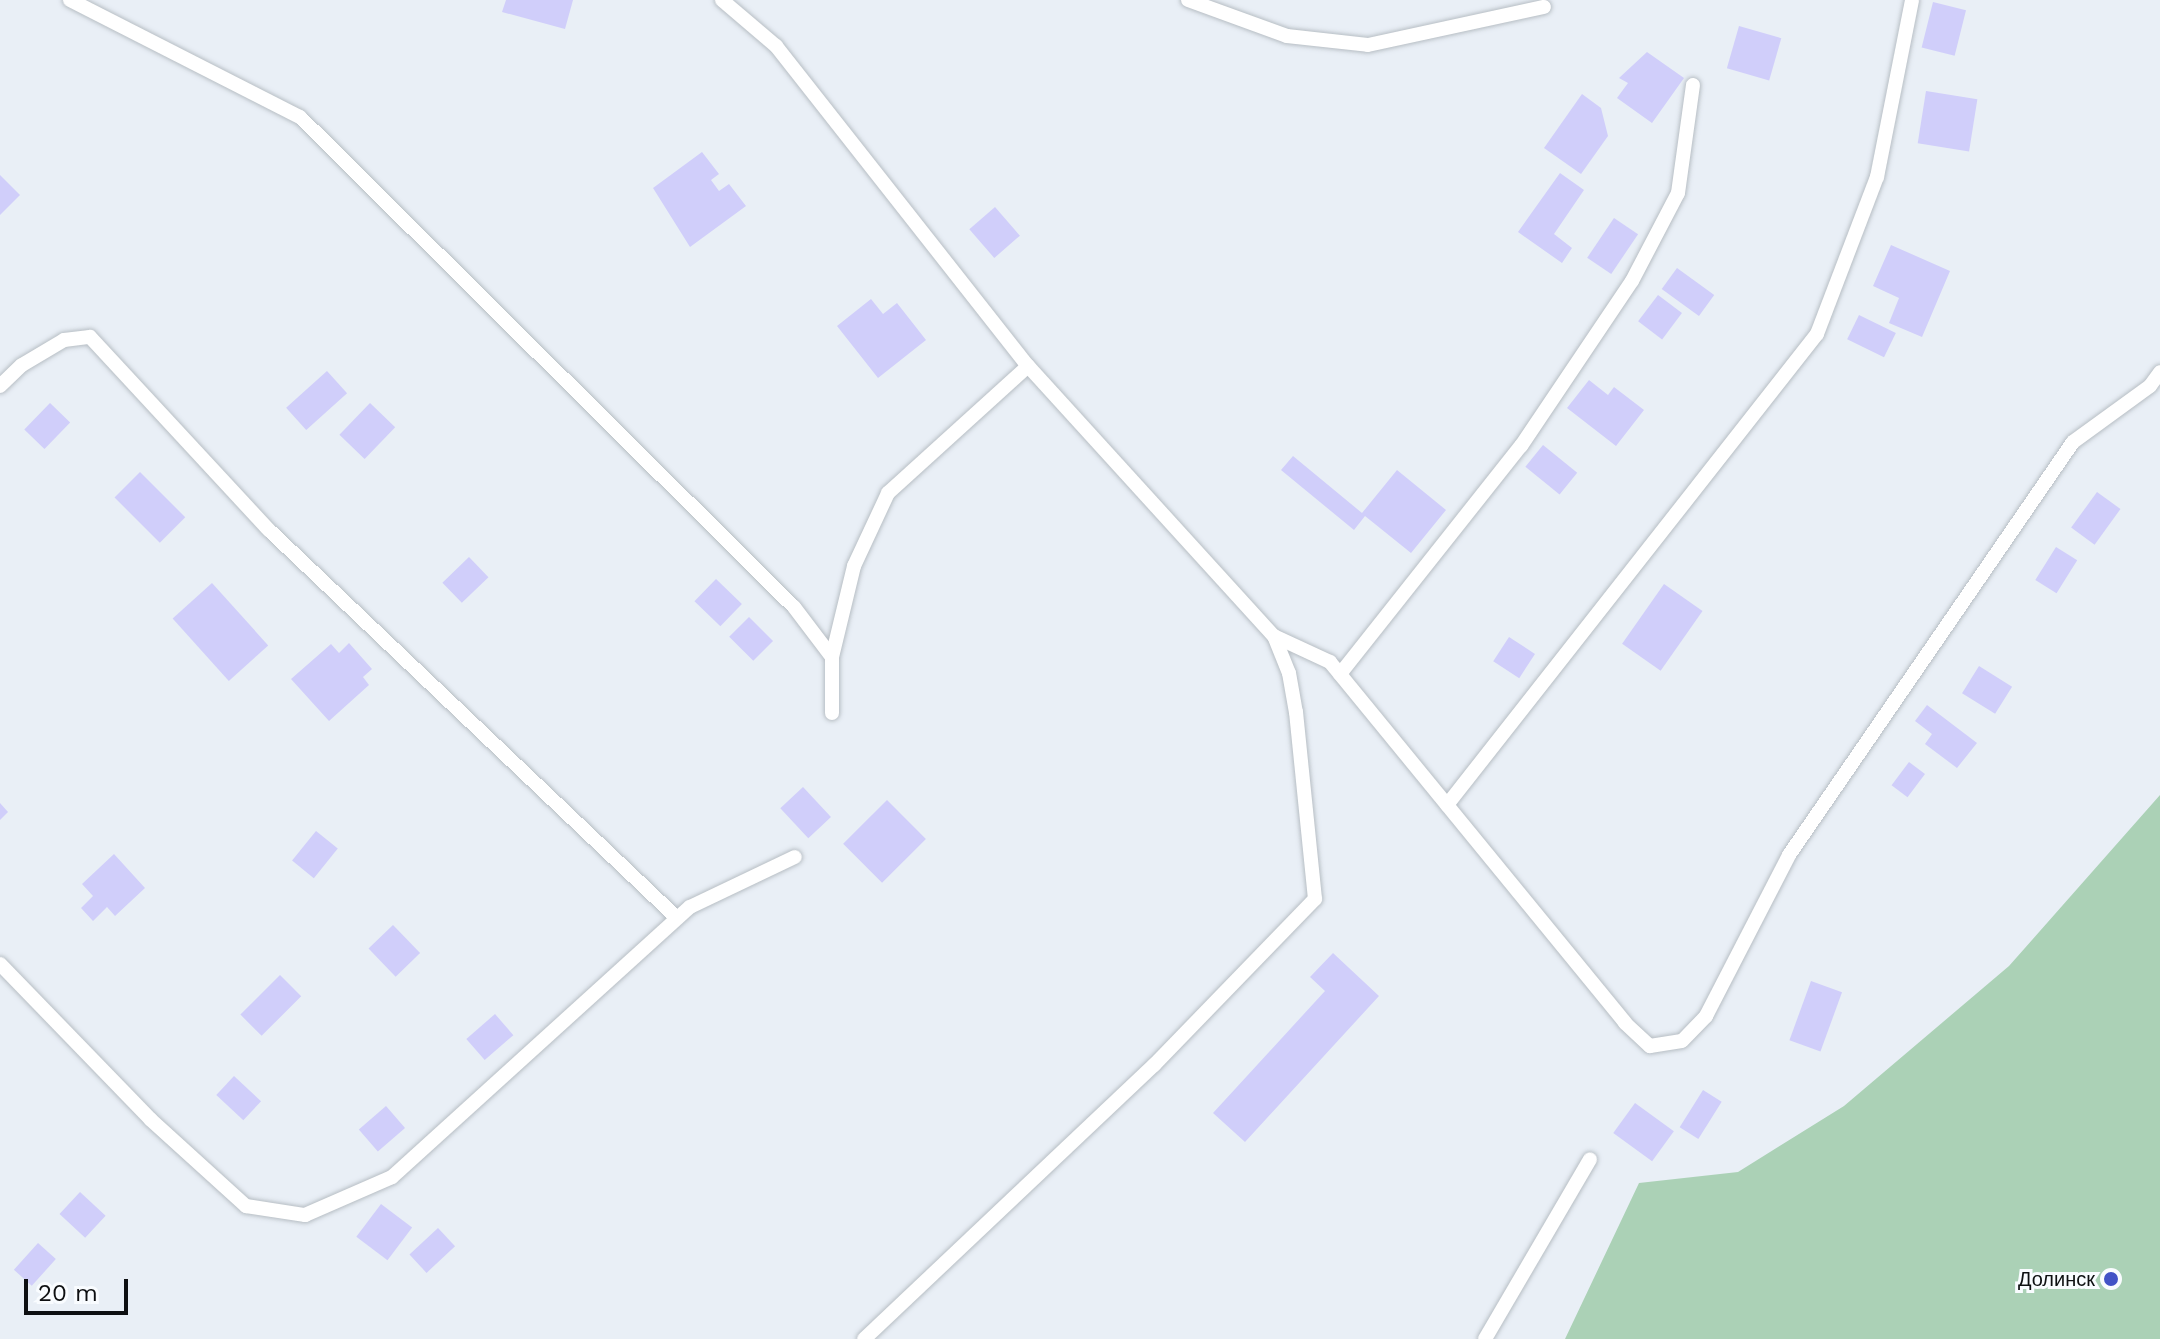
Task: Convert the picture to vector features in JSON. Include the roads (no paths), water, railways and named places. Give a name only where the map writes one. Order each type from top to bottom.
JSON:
[{"type":"lane","points":[[70,0],[300,117],[794,607],[832,657]]},
{"type":"lane","points":[[722,0],[776,46],[1028,366],[1274,636],[1289,673],[1296,712],[1315,899],[1154,1065],[864,1339]]},
{"type":"lane","points":[[1188,0],[1287,36],[1368,45],[1544,7]]},
{"type":"lane","points":[[1447,805],[1817,334],[1877,177],[1912,0]]},
{"type":"lane","points":[[1340,674],[1521,446],[1632,281],[1678,193],[1693,85]]},
{"type":"lane","points":[[0,386],[22,365],[64,340],[90,337],[269,530],[677,918]]},
{"type":"lane","points":[[832,713],[832,657],[854,566],[888,493],[1028,366]]},
{"type":"lane","points":[[1274,636],[1330,662],[1625,1023],[1650,1046],[1682,1041],[1706,1016],[1789,855],[2073,442],[2150,386],[2160,372]]},
{"type":"lane","points":[[0,964],[150,1119],[246,1206],[305,1215],[392,1177],[690,907],[795,857]]},
{"type":"lane","points":[[1485,1339],[1590,1159]]},
{"type":"place","name":"Долинск","points":[[2111,1279]]}]
